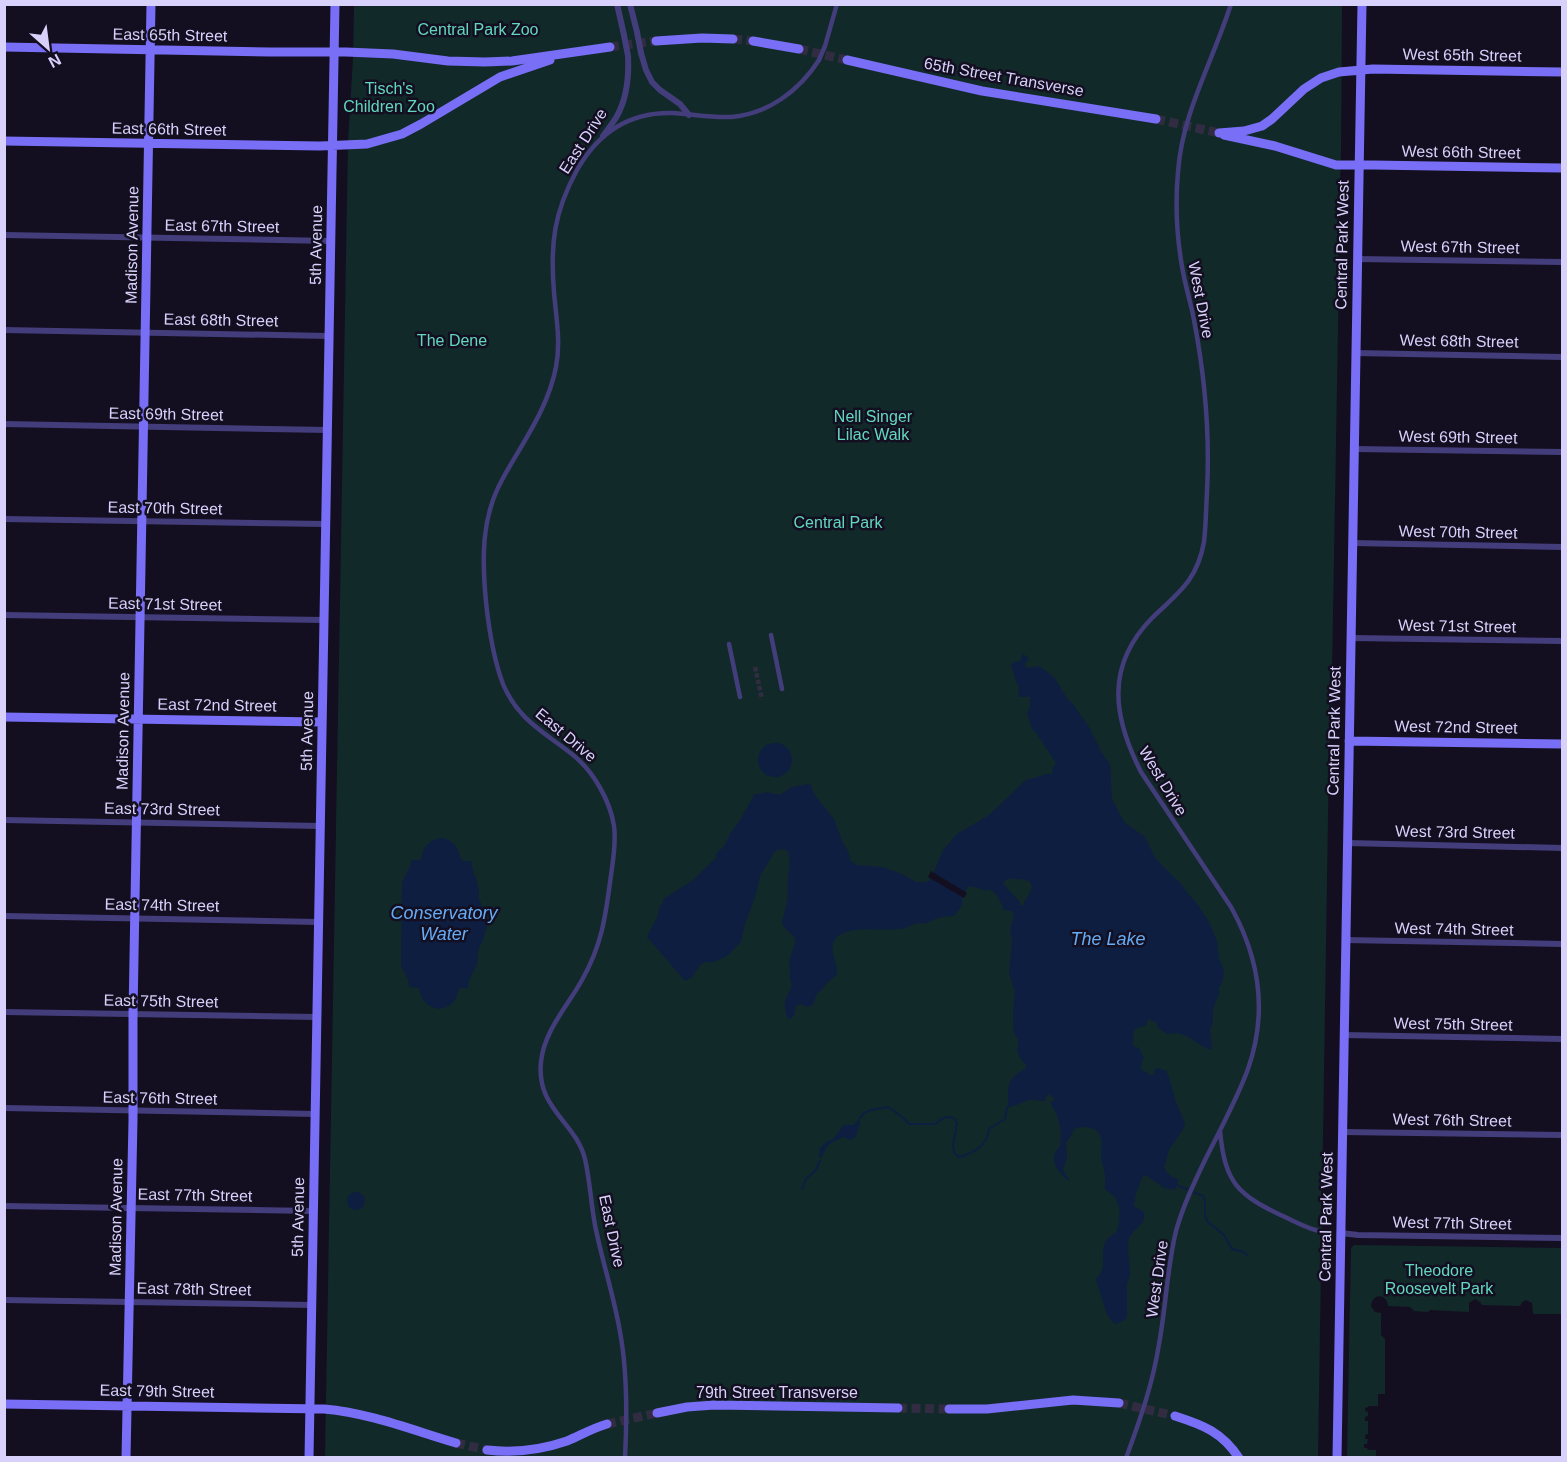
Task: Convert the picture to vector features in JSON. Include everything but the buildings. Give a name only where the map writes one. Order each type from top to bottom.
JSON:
[{"type":"main road","name":"Madison Avenue","points":[[126,1458],[151,4]]},
{"type":"main road","name":"5th Avenue","points":[[309,1458],[335,4]]},
{"type":"main road","name":"Central Park West","points":[[1337,1458],[1362,4]]},
{"type":"main road","points":[[656,41],[702,38],[733,39]]},
{"type":"main road","points":[[753,41],[799,49]]},
{"type":"main road","name":"East 65th Street","points":[[4,47],[335,52]]},
{"type":"main road","points":[[335,52],[448,61],[505,61],[610,47]]},
{"type":"main road","points":[[333,146],[367,144],[384,140],[412,129],[508,73],[572,53]]},
{"type":"main road","name":"65th Street Transverse","points":[[848,60],[981,91],[1155,118]]},
{"type":"main road","points":[[1359,166],[1336,165],[1293,151],[1219,133],[1244,131],[1262,126],[1277,115],[1304,88],[1327,75],[1360,70]]},
{"type":"main road","name":"West 65th Street","points":[[1360,70],[1563,72]]},
{"type":"main road","name":"East 66th Street","points":[[4,141],[333,146]]},
{"type":"main road","name":"West 66th Street","points":[[1359,166],[1563,168]]},
{"type":"main road","name":"East 72nd Street","points":[[4,717],[322,722]]},
{"type":"main road","name":"West 72nd Street","points":[[1349,741],[1563,744]]},
{"type":"main road","points":[[949,1409],[1073,1400],[1119,1403]]},
{"type":"main road","name":"East 79th Street","points":[[4,1404],[309,1408]]},
{"type":"main road","name":"79th Street Transverse","points":[[657,1413],[714,1405],[898,1408]]},
{"type":"main road","points":[[309,1408],[342,1411],[375,1418],[456,1443]]},
{"type":"main road","points":[[1175,1416],[1195,1422],[1219,1434],[1239,1458]]},
{"type":"main road","points":[[487,1450],[514,1451],[549,1446],[607,1424]]},
{"type":"street","name":"East Drive","points":[[617,4],[628,56],[627,87],[617,115],[588,153],[574,176],[560,208],[554,233],[553,272],[559,338],[557,364],[543,408],[502,478],[486,524],[483,548],[489,633],[504,686],[520,714],[581,763],[594,779],[611,813],[615,832],[606,914],[600,941],[582,980],[557,1018],[542,1053],[540,1071],[549,1103],[576,1139],[585,1160],[595,1225],[621,1341],[624,1375],[625,1458]]},
{"type":"street","points":[[630,4],[641,53],[652,82],[680,104],[689,115]]},
{"type":"street","points":[[603,136],[625,122],[641,117],[668,113],[734,117],[749,114],[778,101],[795,90],[819,60],[837,4]]},
{"type":"street","name":"West Drive","points":[[1126,1458],[1154,1372],[1173,1246],[1180,1216],[1248,1070],[1257,1035],[1260,1001],[1255,965],[1231,907],[1149,786],[1131,753],[1122,722],[1118,692],[1121,667],[1133,641],[1153,617],[1177,596],[1189,580],[1196,567],[1203,543],[1206,520],[1208,436],[1199,349],[1179,241],[1178,173],[1188,118],[1231,4]]},
{"type":"street","name":"East 67th Street","points":[[4,235],[331,241]]},
{"type":"street","name":"West 67th Street","points":[[1357,259],[1563,262]]},
{"type":"street","name":"East 68th Street","points":[[4,330],[329,336]]},
{"type":"street","name":"West 68th Street","points":[[1355,353],[1563,357]]},
{"type":"street","name":"East 69th Street","points":[[4,424],[328,430]]},
{"type":"street","name":"West 69th Street","points":[[1354,449],[1563,452]]},
{"type":"street","name":"East 70th Street","points":[[4,519],[326,524]]},
{"type":"street","name":"West 70th Street","points":[[1352,543],[1563,547]]},
{"type":"street","name":"East 71st Street","points":[[4,615],[324,620]]},
{"type":"street","points":[[771,635],[782,689]]},
{"type":"street","name":"West 71st Street","points":[[1351,638],[1563,641]]},
{"type":"street","points":[[729,644],[740,697]]},
{"type":"street","name":"East 73rd Street","points":[[4,820],[320,826]]},
{"type":"street","name":"West 73rd Street","points":[[1347,843],[1563,848]]},
{"type":"street","name":"East 74th Street","points":[[4,916],[318,922]]},
{"type":"street","name":"West 74th Street","points":[[1345,940],[1563,944]]},
{"type":"street","name":"East 75th Street","points":[[4,1012],[316,1017]]},
{"type":"street","name":"West 75th Street","points":[[1343,1035],[1563,1040]]},
{"type":"street","name":"East 76th Street","points":[[4,1108],[315,1114]]},
{"type":"street","points":[[1219,1130],[1225,1165],[1231,1179],[1243,1193],[1270,1210],[1315,1231],[1324,1232]]},
{"type":"street","name":"West 76th Street","points":[[1342,1132],[1563,1135]]},
{"type":"street","name":"East 77th Street","points":[[4,1206],[313,1211]]},
{"type":"street","name":"West 77th Street","points":[[1341,1233],[1563,1238]]},
{"type":"street","name":"East 78th Street","points":[[4,1300],[311,1305]]},
{"type":"green space","name":"Central Park","points":[[354,5],[1342,5],[1318,1457],[325,1458],[348,142]]},
{"type":"green space","name":"Theodore Roosevelt Park","points":[[1354,1245],[1562,1248],[1562,1314],[1533,1314],[1532,1303],[1526,1300],[1520,1306],[1482,1305],[1475,1299],[1469,1303],[1469,1312],[1430,1310],[1428,1312],[1414,1311],[1410,1307],[1388,1306],[1385,1299],[1377,1297],[1371,1306],[1375,1312],[1381,1313],[1381,1335],[1385,1339],[1385,1394],[1378,1394],[1378,1406],[1365,1408],[1368,1412],[1365,1421],[1368,1421],[1368,1434],[1365,1435],[1365,1439],[1368,1439],[1367,1444],[1364,1444],[1364,1448],[1368,1450],[1376,1450],[1376,1457],[1347,1457],[1351,1248]]},
{"type":"water","name":"The Lake","points":[[1023,654],[1029,658],[1025,664],[1026,668],[1039,666],[1054,677],[1089,727],[1110,764],[1112,799],[1124,822],[1145,837],[1156,859],[1200,908],[1217,941],[1219,959],[1224,970],[1213,1009],[1210,1030],[1212,1050],[1187,1036],[1168,1034],[1159,1029],[1157,1021],[1153,1022],[1150,1019],[1146,1025],[1136,1029],[1133,1033],[1133,1046],[1139,1048],[1144,1057],[1141,1069],[1152,1076],[1155,1069],[1166,1071],[1185,1123],[1167,1155],[1164,1167],[1168,1174],[1177,1178],[1175,1190],[1164,1188],[1146,1175],[1143,1176],[1136,1193],[1134,1206],[1144,1212],[1144,1216],[1129,1240],[1130,1273],[1127,1283],[1127,1315],[1126,1319],[1117,1324],[1107,1315],[1096,1279],[1103,1267],[1104,1246],[1106,1241],[1116,1233],[1120,1214],[1115,1197],[1105,1190],[1101,1155],[1102,1142],[1099,1134],[1090,1128],[1074,1129],[1066,1143],[1067,1158],[1063,1170],[1070,1181],[1060,1173],[1054,1161],[1061,1134],[1057,1117],[1050,1103],[1055,1099],[1049,1094],[1045,1101],[1029,1100],[1012,1106],[1008,1103],[1010,1081],[1026,1068],[1026,1065],[1017,1050],[1019,1042],[1014,1033],[1013,1013],[1015,992],[1009,973],[1012,941],[1010,929],[1014,915],[1012,911],[1004,910],[992,891],[969,886],[962,896],[962,905],[954,916],[934,919],[927,923],[916,923],[905,928],[842,933],[832,946],[837,974],[817,993],[813,1005],[796,1006],[794,1016],[790,1019],[787,1017],[785,1004],[791,986],[790,961],[795,942],[794,937],[782,923],[788,895],[790,858],[786,850],[775,851],[760,876],[741,942],[727,956],[714,962],[701,964],[692,977],[685,981],[647,937],[664,899],[693,880],[717,857],[715,855],[724,846],[753,795],[768,792],[781,794],[792,787],[811,785],[814,794],[834,819],[850,860],[856,865],[882,867],[916,882],[929,881],[943,850],[957,834],[989,815],[1026,780],[1051,773],[1053,775],[1052,770],[1056,763],[1032,729],[1027,714],[1030,708],[1030,697],[1018,697],[1019,686],[1011,665],[1020,661]],"holes":[[[1007,879],[1022,879],[1030,882],[1031,891],[1023,905],[1020,905],[1020,902],[1004,885]]]},
{"type":"water","points":[[775,743],[787,748],[792,760],[787,772],[775,777],[763,772],[758,760],[763,748]]},
{"type":"water","name":"Conservatory Water","points":[[442,838],[453,843],[462,861],[471,861],[487,923],[478,951],[477,965],[469,980],[468,988],[459,988],[452,1004],[439,1009],[426,1003],[419,988],[409,987],[408,979],[401,966],[402,882],[412,860],[421,860],[427,845],[433,840]]},
{"type":"water","points":[[860,1118],[856,1137],[850,1140],[843,1137],[832,1142],[819,1158],[820,1148],[826,1142],[833,1139],[844,1125],[854,1125]]},
{"type":"water","points":[[352,1192],[360,1192],[365,1197],[363,1208],[352,1210],[347,1205],[347,1197]]},
{"type":"pier","points":[[931,871],[967,893],[964,898],[928,877]]},
{"type":"waterway","points":[[860,1118],[868,1111],[888,1107],[909,1124],[935,1124],[945,1117],[954,1118],[957,1123],[953,1146],[954,1152],[960,1157],[983,1144],[989,1129],[1005,1119],[1009,1106]]},
{"type":"waterway","points":[[802,1189],[806,1179],[815,1171],[820,1161]]},
{"type":"waterway","points":[[1177,1185],[1203,1196],[1207,1221],[1224,1235],[1232,1249],[1244,1252],[1248,1256]]},
{"type":"tunnel","points":[[733,39],[753,41]]},
{"type":"tunnel","points":[[610,47],[656,41]]},
{"type":"tunnel","points":[[799,49],[847,60]]},
{"type":"tunnel","points":[[1156,119],[1219,133]]},
{"type":"tunnel","points":[[755,667],[762,699]]},
{"type":"tunnel","points":[[1119,1403],[1175,1416]]},
{"type":"tunnel","points":[[898,1408],[949,1409]]},
{"type":"tunnel","points":[[607,1424],[657,1413]]},
{"type":"tunnel","points":[[456,1443],[487,1450]]},
{"type":"park label","name":"Central Park Zoo","points":[[478,29]]},
{"type":"park label","name":"Tisch's Children Zoo","points":[[389,97]]},
{"type":"park label","name":"The Dene","points":[[452,340]]},
{"type":"park label","name":"Nell Singer Lilac Walk","points":[[873,425]]}]
